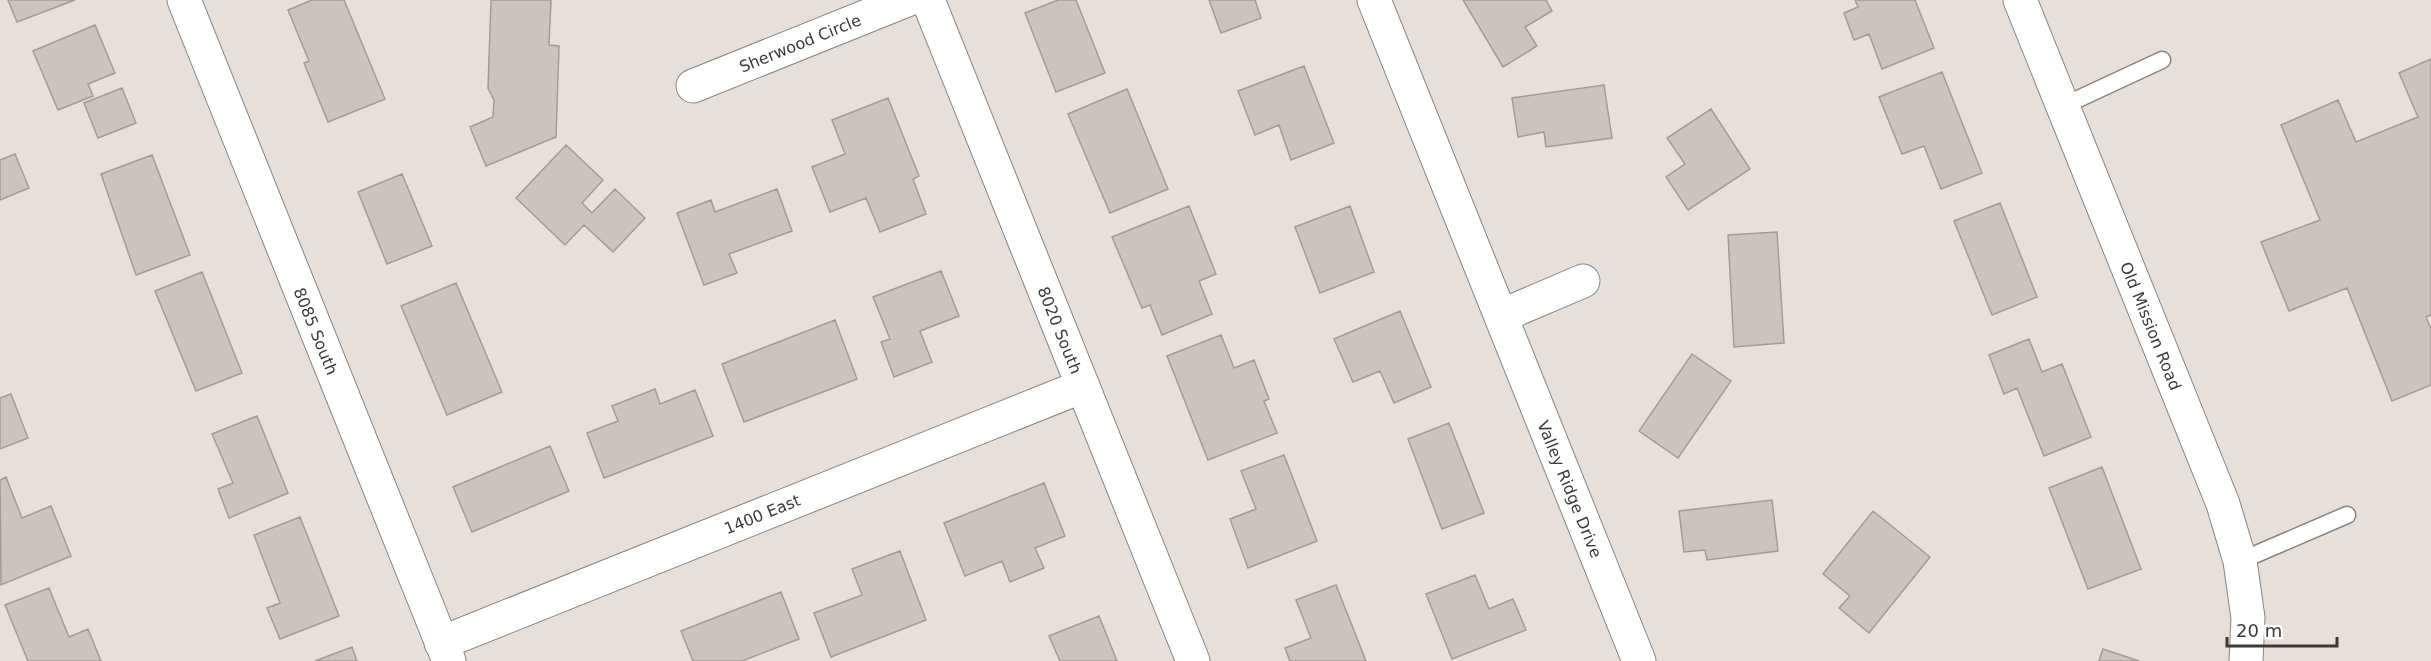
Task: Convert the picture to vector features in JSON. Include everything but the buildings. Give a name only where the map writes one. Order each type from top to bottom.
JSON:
[{"type":"street","name":"8085 South","points":[[184,0],[445,652]]},
{"type":"street","name":"Sherwood Circle","points":[[693,86],[907,0]]},
{"type":"street","name":"8020 South","points":[[928,0],[1193,661]]},
{"type":"street","name":"Valley Ridge Drive","points":[[1374,0],[1639,661]]},
{"type":"street","name":"Old Mission Road","points":[[2020,0],[2223,504],[2240,561],[2248,618],[2246,661]]},
{"type":"street","points":[[1500,316],[1583,281]]},
{"type":"street","name":"1400 East","points":[[445,652],[1083,386]]},
{"type":"lane","points":[[2063,106],[2162,60]]},
{"type":"lane","points":[[2240,561],[2347,515]]}]
